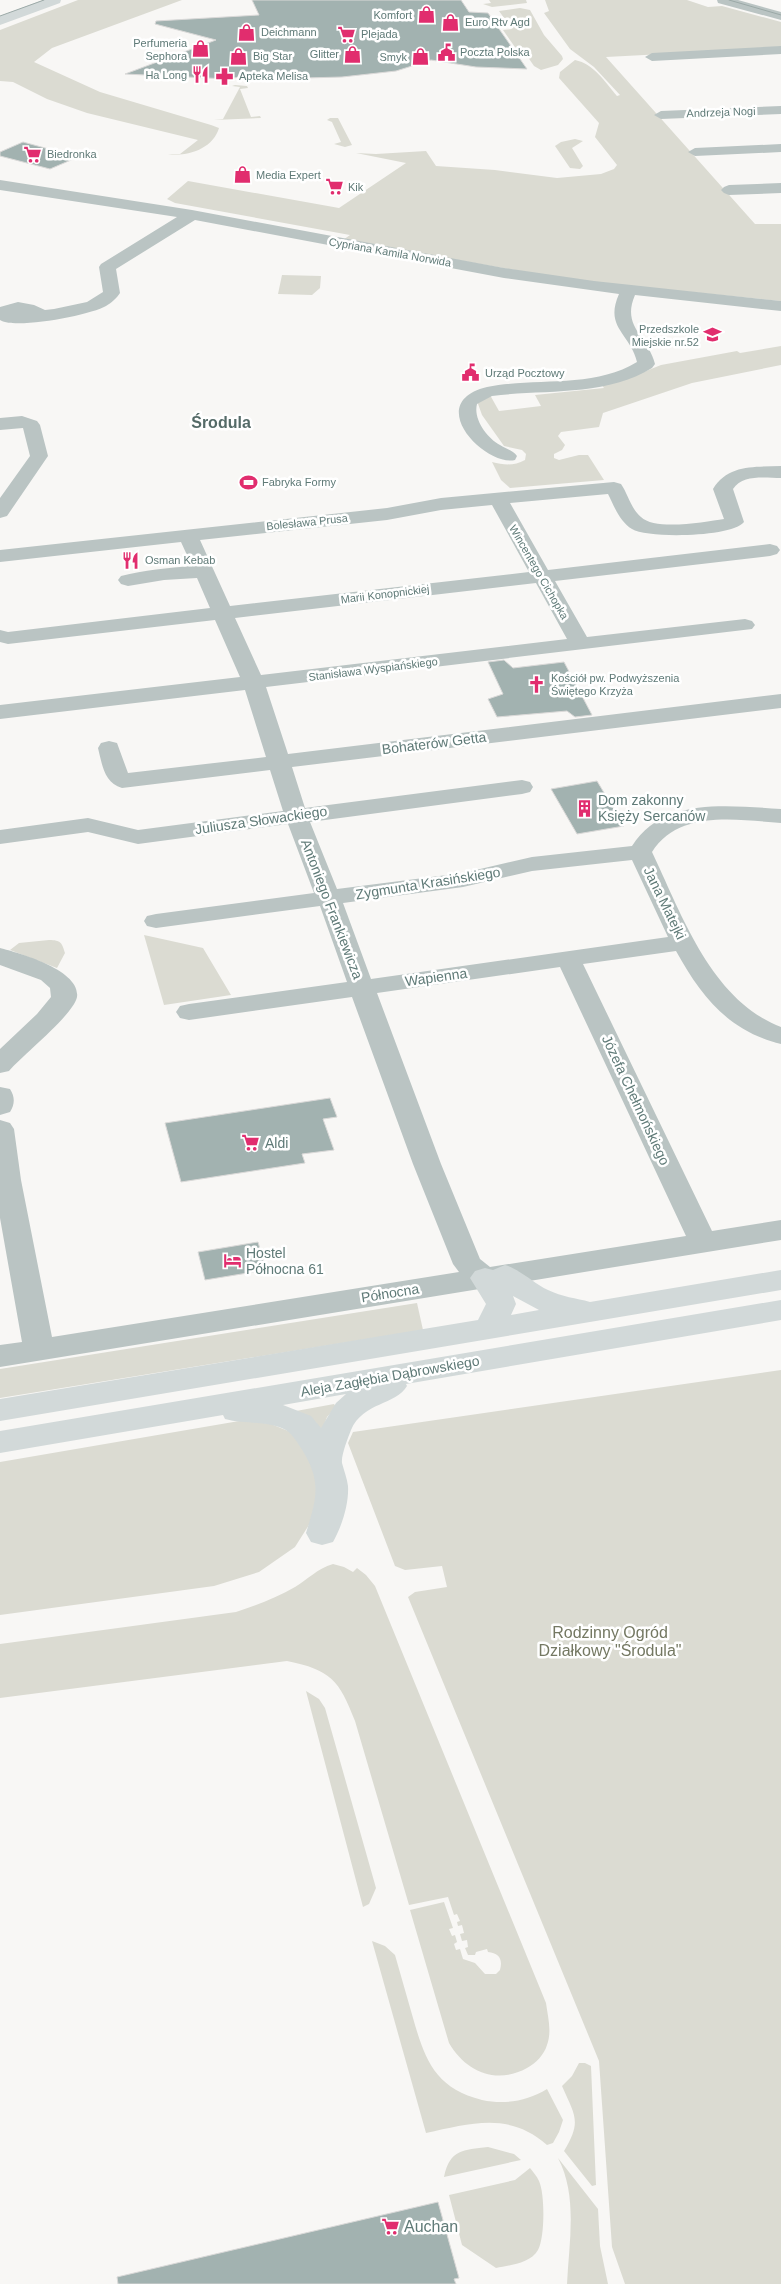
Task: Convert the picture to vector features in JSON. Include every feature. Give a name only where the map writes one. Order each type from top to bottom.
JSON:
[{"type":"main road","points":[[0,9],[25,0]]},
{"type":"main road","points":[[0,21],[55,0]]},
{"type":"main road","points":[[495,1276],[566,1308],[601,1309]]},
{"type":"main road","points":[[489,1328],[501,1304],[497,1294],[495,1276]]},
{"type":"main road","points":[[0,1410],[781,1280]]},
{"type":"main road","name":"Aleja Zagłębia Dąbrowskiego","points":[[0,1442],[781,1310]]},
{"type":"main road","points":[[322,1533],[331,1506],[332,1483],[327,1459],[331,1442],[345,1411],[365,1396],[393,1386],[420,1371]]},
{"type":"main road","points":[[202,1408],[278,1416],[300,1424],[327,1459]]},
{"type":"street","points":[[723,0],[781,16]]},
{"type":"street","points":[[652,57],[781,50]]},
{"type":"street","name":"Andrzeja Nogi","points":[[661,115],[781,110]]},
{"type":"street","points":[[696,152],[781,148]]},
{"type":"street","name":"Cypriana Kamila Norwida","points":[[0,185],[192,215],[504,273],[629,290],[781,306]]},
{"type":"street","points":[[729,190],[781,188]]},
{"type":"street","points":[[42,316],[99,303],[112,292],[107,267],[192,215]]},
{"type":"street","points":[[508,456],[490,449],[471,423],[466,412],[466,406],[472,398],[495,390],[606,381],[634,372],[642,367],[646,364],[646,356],[626,330],[623,322],[621,308],[629,290]]},
{"type":"street","points":[[0,424],[15,421],[27,422],[32,425],[39,456],[0,512]]},
{"type":"street","points":[[0,435],[10,437],[34,435]]},
{"type":"street","name":"Bolesława Prusa","points":[[0,556],[386,514],[442,504],[614,488],[634,522],[642,528],[656,530],[724,525],[734,522],[723,489],[726,481],[735,476],[781,472]]},
{"type":"street","name":"Wincentego Cichopka","points":[[498,499],[581,645]]},
{"type":"street","name":"Antoniego Frankiewicza","points":[[188,535],[253,682],[296,815],[330,898],[426,1164],[468,1264],[495,1276]]},
{"type":"street","name":"Marii Konopnickiej","points":[[0,636],[8,638],[770,550]]},
{"type":"street","points":[[128,580],[164,574],[203,572]]},
{"type":"street","name":"Stanisława Wyspiańskiego","points":[[0,712],[745,625]]},
{"type":"street","name":"Bohaterów Getta","points":[[109,748],[116,774],[122,781],[781,701]]},
{"type":"street","name":"Juliusza Słowackiego","points":[[0,837],[88,825],[138,837],[522,787]]},
{"type":"street","name":"Jana Matejki","points":[[781,816],[704,813],[685,816],[668,824],[645,839],[640,852],[684,942],[712,988],[740,1017],[781,1036]]},
{"type":"street","name":"Zygmunta Krasińskiego","points":[[156,920],[463,880],[532,864],[640,852]]},
{"type":"street","name":"Wapienna","points":[[189,1012],[684,942]]},
{"type":"street","points":[[0,956],[50,975],[62,985],[64,997],[58,1009],[28,1035],[0,1065]]},
{"type":"street","name":"Józefa Chełmońskiego","points":[[568,958],[703,1242]]},
{"type":"street","points":[[0,1038],[28,1035]]},
{"type":"street","points":[[0,1095],[0,1106]]},
{"type":"street","points":[[0,1128],[3,1181],[39,1350]]},
{"type":"street","name":"Północna","points":[[0,1356],[781,1230]]},
{"type":"green space","points":[[78,0],[182,0],[52,48],[34,62],[100,92],[219,128],[211,141],[191,153],[175,155],[168,154],[180,154],[198,140],[87,113],[47,99],[13,82],[0,81],[0,30]]},
{"type":"green space","points":[[489,0],[526,0],[527,3],[492,7],[483,4],[491,3]]},
{"type":"green space","points":[[545,0],[687,0],[708,7],[722,6],[781,22],[781,48],[606,57],[755,224],[781,224],[781,301],[578,281],[343,240],[350,235],[175,203],[167,199],[188,181],[339,208],[406,163],[356,153],[376,154],[426,151],[436,166],[495,170],[557,178],[601,174],[614,169],[617,165],[595,137],[599,123],[559,78],[560,72],[575,60],[582,62],[599,74],[617,96],[620,95],[594,67],[570,49],[544,13],[549,11]]},
{"type":"green space","points":[[520,8],[530,10],[544,35],[562,56],[563,59],[558,65],[541,70],[534,66],[523,50],[517,50],[503,30],[512,29],[499,11]]},
{"type":"green space","points":[[232,86],[247,86],[248,88],[240,89],[251,117],[260,116],[261,118],[214,120],[223,119],[240,87]]},
{"type":"green space","points":[[338,118],[352,145],[345,147],[334,144],[341,142],[332,122],[327,120]]},
{"type":"green space","points":[[575,139],[583,141],[572,148],[583,166],[580,169],[570,168],[555,146],[561,142]]},
{"type":"green space","points":[[282,275],[321,276],[320,288],[312,295],[278,294]]},
{"type":"green space","points":[[781,346],[781,365],[692,383],[603,413],[599,427],[561,432],[558,436],[565,445],[562,450],[554,454],[554,458],[559,460],[579,455],[588,455],[604,480],[510,488],[501,480],[492,462],[513,464],[525,460],[526,454],[522,450],[504,446],[482,415],[477,401],[490,395],[499,411],[541,406],[535,395],[604,388],[601,384],[636,375],[661,365],[737,351],[740,353]]},
{"type":"green space","points":[[144,935],[203,948],[231,995],[164,1005]]},
{"type":"green space","points":[[49,940],[60,943],[65,953],[57,968],[10,950],[19,943]]},
{"type":"green space","points":[[417,1303],[423,1330],[0,1398],[0,1369]]},
{"type":"green space","name":"Rodzinny Ogród Działkowy \"Środula\"","points":[[781,1370],[781,2284],[625,2284],[612,2247],[599,2061],[408,1597],[415,1592],[447,1587],[442,1566],[405,1570],[395,1566],[348,1443],[353,1432]]},
{"type":"green space","points":[[334,1404],[336,1407],[327,1417],[323,1428],[319,1429],[296,1411]]},
{"type":"green space","points":[[245,1420],[271,1424],[293,1433],[314,1466],[317,1494],[314,1517],[295,1547],[259,1572],[214,1586],[0,1615],[0,1462]]},
{"type":"green space","points":[[333,1564],[353,1572],[357,1568],[375,1586],[546,2003],[549,2030],[546,2049],[534,2064],[515,2073],[493,2075],[483,2073],[464,2062],[449,2043],[410,1910],[444,1902],[453,1928],[449,1929],[452,1936],[455,1935],[457,1942],[454,1944],[456,1950],[460,1949],[463,1959],[475,1963],[485,1974],[496,1974],[500,1970],[501,1963],[499,1957],[488,1952],[487,1949],[476,1952],[475,1955],[468,1955],[465,1948],[468,1947],[467,1940],[462,1941],[460,1934],[464,1933],[462,1925],[458,1926],[457,1922],[460,1921],[457,1914],[454,1915],[448,1897],[409,1905],[355,1721],[338,1686],[324,1673],[302,1664],[287,1661],[0,1698],[0,1644],[236,1612],[281,1595],[313,1574]]},
{"type":"green space","points":[[306,1691],[319,1699],[325,1708],[376,1888],[369,1904],[363,1907]]},
{"type":"green space","points":[[372,1941],[385,1946],[395,1955],[422,2047],[434,2070],[453,2088],[482,2100],[516,2101],[547,2089],[563,2120],[553,2143],[547,2145],[533,2134],[504,2124],[474,2124],[426,2133]]},
{"type":"green space","points":[[579,2063],[591,2066],[596,2185],[592,2186],[564,2151],[573,2132],[575,2118],[562,2086],[572,2076]]},
{"type":"green space","points":[[488,2147],[514,2154],[521,2160],[444,2177],[454,2156],[465,2150]]},
{"type":"green space","points":[[558,2158],[598,2209],[600,2246],[608,2284],[567,2284],[571,2219],[570,2203],[564,2173]]},
{"type":"green space","points":[[530,2168],[539,2181],[543,2205],[542,2236],[538,2250],[525,2261],[496,2268],[462,2245],[449,2195],[515,2180]]},
{"type":"building","name":"Plejada","points":[[252,0],[461,0],[469,12],[488,13],[527,69],[476,67],[431,60],[396,71],[342,77],[304,78],[257,74],[228,79],[125,74],[216,40],[155,24],[156,21],[259,15]]},
{"type":"building","name":"Biedronka","points":[[23,142],[78,157],[50,169],[0,156],[0,152]]},
{"type":"building","name":"Kościół pw. Podwyższenia Świętego Krzyża","points":[[504,660],[513,668],[564,662],[592,715],[575,717],[567,711],[497,717],[488,699],[503,694],[488,662]]},
{"type":"building","name":"Dom zakonny Księży Sercanów","points":[[597,781],[624,826],[577,834],[551,789]]},
{"type":"building","name":"Aldi","points":[[330,1098],[337,1117],[323,1119],[334,1150],[302,1154],[305,1163],[181,1182],[165,1123]]},
{"type":"building","name":"Hostel Północna 61","points":[[258,1242],[266,1270],[205,1280],[198,1252]]},
{"type":"building","name":"Auchan","points":[[438,2202],[459,2278],[454,2279],[456,2284],[118,2284],[117,2277]]},
{"type":"tram line","points":[[0,16],[44,0]]},
{"type":"tram line","points":[[729,0],[781,15]]},
{"type":"place","name":"Komfort","points":[[426,15]]},
{"type":"place","name":"Euro Rtv Agd","points":[[451,22]]},
{"type":"place","name":"Deichmann","points":[[247,32]]},
{"type":"place","name":"Plejada","points":[[347,34]]},
{"type":"place","name":"Perfumeria Sephora","points":[[201,49]]},
{"type":"place","name":"Poczta Polska","points":[[446,52]]},
{"type":"place","name":"Glitter","points":[[353,54]]},
{"type":"place","name":"Big Star","points":[[239,56]]},
{"type":"place","name":"Smyk","points":[[421,57]]},
{"type":"place","name":"Ha Long","points":[[201,75]]},
{"type":"place","name":"Apteka Melisa","points":[[225,76]]},
{"type":"place","name":"Biedronka","points":[[33,154]]},
{"type":"place","name":"Media Expert","points":[[242,175]]},
{"type":"place","name":"Kik","points":[[334,187]]},
{"type":"place","name":"Przedszkole Miejskie nr.52","points":[[713,335]]},
{"type":"place","name":"Urząd Pocztowy","points":[[471,373]]},
{"type":"place","name":"Fabryka Formy","points":[[248,482]]},
{"type":"place","name":"Osman Kebab","points":[[131,560]]},
{"type":"place","name":"Kościół pw. Podwyższenia Świętego Krzyża","points":[[537,684]]},
{"type":"place","name":"Dom zakonny Księży Sercanów","points":[[584,808]]},
{"type":"place","name":"Aldi","points":[[251,1143]]},
{"type":"place","name":"Hostel Północna 61","points":[[232,1261]]},
{"type":"place","name":"Auchan","points":[[390,2226]]},
{"type":"district","name":"Środula","points":[[221,422]]}]
